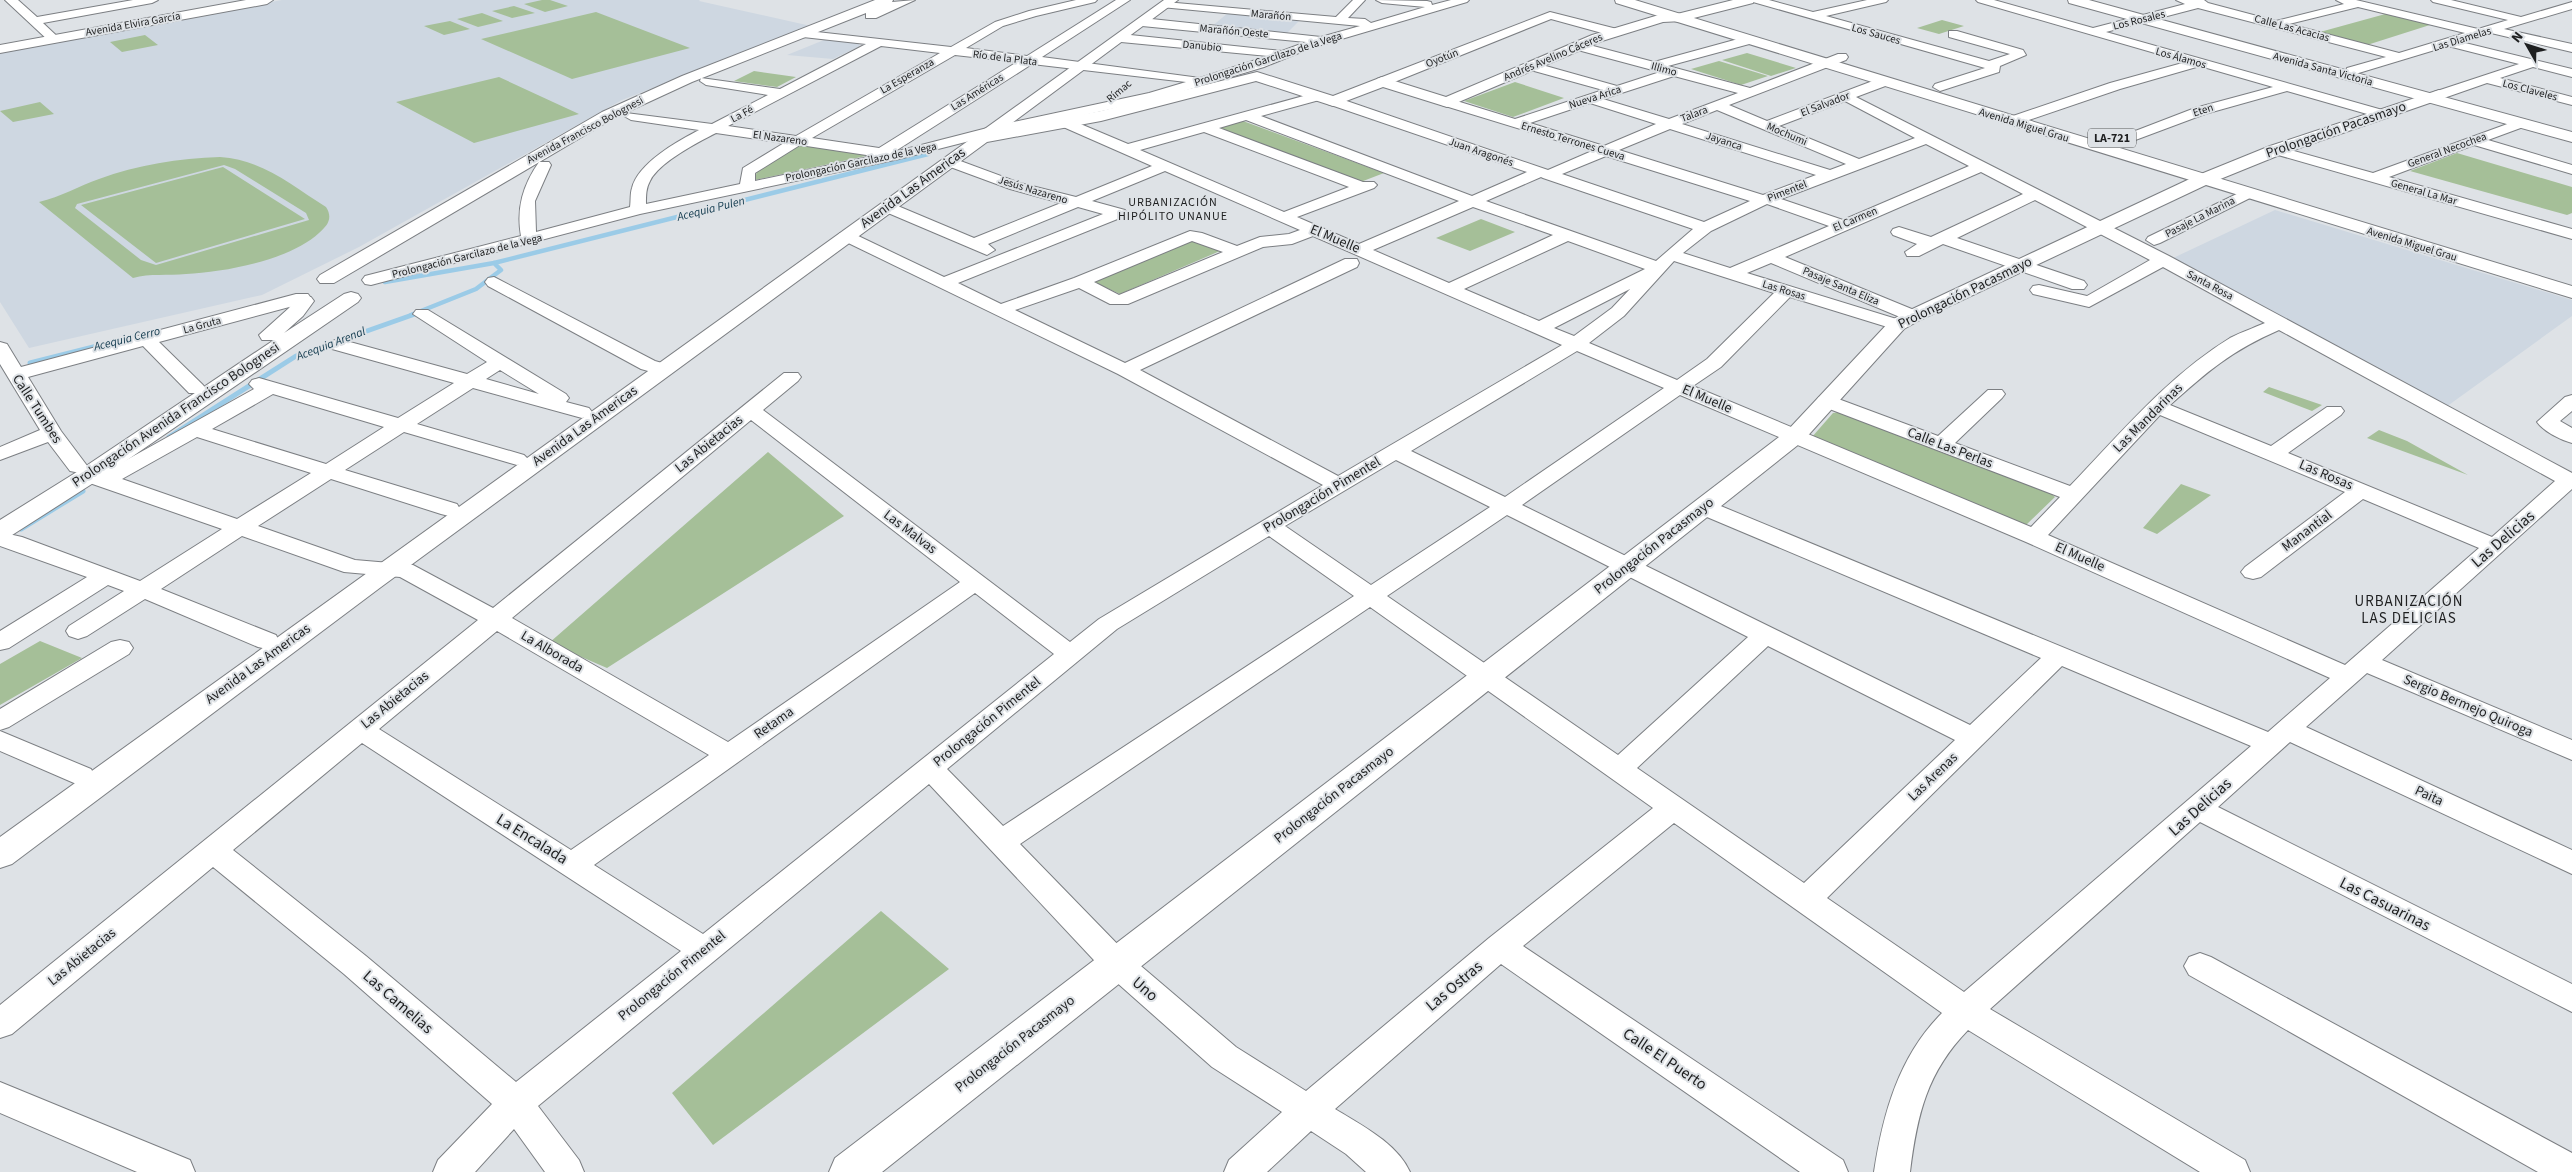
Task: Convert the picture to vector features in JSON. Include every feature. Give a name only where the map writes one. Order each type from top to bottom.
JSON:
[{"type":"main road","name":"Avenida Elvira García","points":[[0,49],[267,0]]},
{"type":"main road","name":"Avenida Francisco Bolognesi","points":[[351,298],[368,289],[371,280],[379,268],[394,256],[544,165],[631,116],[887,0]]},
{"type":"main road","name":"Avenida Francisco Bolognesi","points":[[327,279],[608,115],[687,79],[909,0]]},
{"type":"main road","name":"Avenida Miguel Grau","points":[[1621,0],[1829,55],[2122,141],[2213,176],[2246,194],[2572,292]]},
{"type":"main road","name":"Avenida Miguel Grau","points":[[1651,0],[1677,15],[1749,40],[1801,56],[1829,55],[1883,82],[2012,121],[2572,276]]},
{"type":"main road","points":[[1677,15],[1720,0]]},
{"type":"main road","points":[[1677,15],[1748,0]]},
{"type":"main road","name":"Avenida Santa Victoria","points":[[2074,0],[2352,71],[2572,137]]},
{"type":"main road","name":"Avenida Santa Victoria","points":[[2090,0],[2146,18],[2434,96],[2572,131]]},
{"type":"main road","name":"Avenida Las Americas","points":[[0,835],[267,641],[379,568],[449,509],[582,412],[655,367],[846,236],[887,207],[955,151],[989,134],[1074,66],[1121,38],[1166,2]]},
{"type":"main road","name":"Avenida Las Americas","points":[[0,854],[379,568],[955,151],[1166,2]]},
{"type":"main road","name":"Andrés Avelino Cáceres","points":[[1448,102],[1613,32],[1677,15]]},
{"type":"main road","points":[[955,151],[989,134],[1066,124],[1165,101],[1257,76]]},
{"type":"main road","name":"Juan Aragonés","points":[[1257,76],[1326,99]]},
{"type":"main road","name":"Oyotún","points":[[1326,99],[1382,82]]},
{"type":"main road","name":"Ernesto Terrones Cueva","points":[[1382,82],[1448,102]]},
{"type":"main road","name":"Prolongación Pacasmayo","points":[[850,1172],[1795,436],[1826,401],[1905,320],[2100,227],[2213,176],[2276,150],[2434,96]]},
{"type":"main road","points":[[327,279],[348,275],[371,280]]},
{"type":"main road","name":"Prolongación Avenida Francisco Bolognesi","points":[[3,540],[90,474],[196,388],[272,333],[303,299],[300,295],[308,286],[327,279]]},
{"type":"main road","points":[[303,299],[324,303],[351,298]]},
{"type":"main road","name":"Prolongación Avenida Francisco Bolognesi","points":[[0,514],[90,474],[351,298]]},
{"type":"street","points":[[0,2],[12,0],[54,39]]},
{"type":"street","points":[[34,21],[126,2],[152,0]]},
{"type":"street","name":"La Esperanza","points":[[747,187],[748,171],[796,140],[950,52],[1012,19],[1091,0]]},
{"type":"street","name":"Las Américas","points":[[882,153],[1124,0]]},
{"type":"street","points":[[1338,21],[1359,0]]},
{"type":"street","points":[[1382,0],[1444,5]]},
{"type":"street","name":"Prolongación Garcilazo de la Vega","points":[[989,134],[1098,109],[1207,80],[1325,40],[1463,0]]},
{"type":"street","name":"Los Sauces","points":[[1757,0],[1992,66]]},
{"type":"street","points":[[1812,16],[1882,0]]},
{"type":"street","name":"Los Álamos","points":[[1982,0],[2381,114]]},
{"type":"street","name":"Calle Las Acacias","points":[[2182,0],[2402,57]]},
{"type":"street","name":"Los Rosales","points":[[2091,32],[2216,0]]},
{"type":"street","points":[[2342,0],[2480,33]]},
{"type":"street","points":[[2437,0],[2523,20]]},
{"type":"street","name":"Marañón","points":[[1166,2],[1377,24]]},
{"type":"street","points":[[2535,2],[2566,6]]},
{"type":"street","points":[[2276,24],[2357,4]]},
{"type":"street","points":[[1268,14],[1280,5]]},
{"type":"street","name":"Las Diamelas","points":[[2352,71],[2493,30],[2566,6]]},
{"type":"street","name":"Oyotún","points":[[1382,82],[1550,15],[1613,32]]},
{"type":"street","points":[[1257,76],[1308,53],[1414,20]]},
{"type":"street","name":"Marañón Oeste","points":[[1142,22],[1325,40]]},
{"type":"street","points":[[2493,30],[2572,48]]},
{"type":"street","points":[[1856,39],[1875,33]]},
{"type":"street","points":[[1940,87],[1995,69],[1992,66],[2020,55],[2019,53],[1953,34]]},
{"type":"street","name":"Río de la Plata","points":[[811,35],[1207,80]]},
{"type":"street","name":"Danubio","points":[[1121,38],[1284,54]]},
{"type":"street","points":[[1654,66],[1749,40]]},
{"type":"street","name":"La Fé","points":[[638,210],[639,188],[644,176],[678,147],[877,43]]},
{"type":"street","points":[[2448,43],[2572,73]]},
{"type":"street","name":"Illimo","points":[[1578,46],[1750,92]]},
{"type":"street","name":"Talara","points":[[1125,370],[1355,256],[1474,201],[1605,151],[1750,92],[1829,55]]},
{"type":"street","points":[[2012,121],[2114,86],[2198,63]]},
{"type":"street","name":"Prolongación Pacasmayo","points":[[2434,96],[2533,63]]},
{"type":"street","points":[[1531,66],[1616,90]]},
{"type":"street","name":"Nueva Arica","points":[[1516,123],[1673,72]]},
{"type":"street","name":"Rímac","points":[[1098,109],[1140,73]]},
{"type":"street","name":"Los Claveles","points":[[2487,79],[2572,101]]},
{"type":"street","points":[[706,81],[782,93]]},
{"type":"street","name":"El Salvador","points":[[1767,126],[1883,82]]},
{"type":"street","name":"Eten","points":[[2122,141],[2200,111],[2286,88]]},
{"type":"street","name":"Santa Rosa","points":[[1845,96],[2163,260],[2571,481]]},
{"type":"street","name":"Oyotún","points":[[1127,150],[1248,116],[1326,99]]},
{"type":"street","name":"Juan Aragonés","points":[[1326,99],[1705,228]]},
{"type":"street","name":"Jayanca","points":[[1590,99],[1828,174]]},
{"type":"street","name":"Ernesto Terrones Cueva","points":[[1448,102],[1765,199],[1842,225]]},
{"type":"street","name":"Mochumi","points":[[1717,105],[1856,163]]},
{"type":"street","name":"El Nazareno","points":[[631,116],[899,155]]},
{"type":"street","name":"Las Rosas","points":[[1248,116],[1397,174],[1567,235],[1665,262],[1730,274],[1786,291],[1905,320]]},
{"type":"street","name":"General Necochea","points":[[2372,178],[2521,123]]},
{"type":"street","name":"El Muelle","points":[[1066,124],[1314,230],[1355,256],[1450,289],[2034,537],[2356,669]]},
{"type":"street","points":[[1207,128],[1362,187]]},
{"type":"street","name":"Pimentel","points":[[1576,344],[1618,312],[1665,262],[1705,228],[1765,199],[1856,163],[1928,138]]},
{"type":"street","points":[[2472,140],[2572,170]]},
{"type":"street","name":"General La Mar","points":[[2276,150],[2572,234]]},
{"type":"street","name":"Prolongación Garcilazo de la Vega","points":[[371,280],[530,240],[638,210],[899,155],[955,151]]},
{"type":"street","name":"Jesús Nazareno","points":[[955,151],[1006,183],[1075,203],[1117,212],[1118,215],[1007,258]]},
{"type":"street","points":[[530,240],[525,221],[525,206],[528,194],[544,165]]},
{"type":"street","points":[[974,244],[1166,166]]},
{"type":"street","name":"El Carmen","points":[[1730,274],[1982,166]]},
{"type":"street","points":[[1284,217],[1397,174]]},
{"type":"street","points":[[1913,252],[2036,194]]},
{"type":"street","name":"Pasaje La Marina","points":[[2154,240],[2246,194]]},
{"type":"street","points":[[887,207],[1007,258]]},
{"type":"street","points":[[2556,230],[2572,223]]},
{"type":"street","points":[[1080,282],[1116,300],[1122,300],[1260,242],[1292,239],[1314,230]]},
{"type":"street","points":[[1899,232],[1936,241],[2078,285]]},
{"type":"street","points":[[1450,289],[1567,235]]},
{"type":"street","points":[[846,236],[1125,370],[1339,485]]},
{"type":"street","points":[[1008,307],[1043,292],[1054,291],[1080,282],[1190,236],[1196,236],[1237,252]]},
{"type":"street","name":"Pasaje Santa Eliza","points":[[1769,256],[1905,320]]},
{"type":"street","points":[[944,283],[1007,258]]},
{"type":"street","points":[[2039,290],[2089,302],[2163,260]]},
{"type":"street","name":"Pimentel","points":[[1540,328],[1665,262]]},
{"type":"street","points":[[494,282],[655,367]]},
{"type":"street","points":[[1001,842],[1506,506],[1714,363],[1786,291]]},
{"type":"street","name":"La Gruta","points":[[5,361],[147,340],[303,299]]},
{"type":"street","points":[[422,314],[582,412]]},
{"type":"street","name":"Las Mandarinas","points":[[2034,537],[2157,407],[2219,352],[2238,340],[2280,323]]},
{"type":"street","points":[[147,340],[196,388]]},
{"type":"street","name":"Prolongación Pimentel","points":[[451,1172],[516,1103],[1070,654],[1140,604],[1576,344]]},
{"type":"street","points":[[339,345],[582,412]]},
{"type":"street","name":"Calle Tumbes","points":[[5,361],[52,433],[90,474]]},
{"type":"street","points":[[78,631],[500,362]]},
{"type":"street","name":"Las Abietacias","points":[[0,1024],[790,377]]},
{"type":"street","points":[[90,474],[195,430],[265,386],[517,459]]},
{"type":"street","points":[[1941,445],[1995,394]]},
{"type":"street","name":"Calle Las Perlas","points":[[1826,401],[2074,495]]},
{"type":"street","points":[[2572,401],[2547,422],[2572,437]]},
{"type":"street","name":"Las Rosas","points":[[2157,407],[2496,546]]},
{"type":"street","name":"Las Malvas","points":[[750,410],[1070,654]]},
{"type":"street","points":[[2274,454],[2334,411]]},
{"type":"street","points":[[195,430],[449,509]]},
{"type":"street","points":[[0,454],[52,433]]},
{"type":"street","points":[[1395,451],[1973,738]]},
{"type":"street","name":"La Alborada","points":[[90,474],[352,567],[405,570],[495,619],[729,755]]},
{"type":"street","name":"Las Delicias","points":[[1892,1172],[1900,1115],[1914,1079],[1932,1047],[1966,1011],[2571,481]]},
{"type":"street","name":"Manantial","points":[[2253,572],[2360,490]]},
{"type":"street","name":"Paita","points":[[1704,507],[2059,655],[2278,736],[2572,863]]},
{"type":"street","points":[[1270,526],[1484,677],[1966,1011],[2101,1095],[2232,1172]]},
{"type":"street","points":[[3,540],[106,576],[267,641]]},
{"type":"street","points":[[5,633],[42,616],[106,576]]},
{"type":"street","name":"Retama","points":[[572,865],[975,582]]},
{"type":"street","points":[[0,721],[120,648],[42,616]]},
{"type":"street","points":[[1619,769],[1765,635]]},
{"type":"street","name":"Las Arenas","points":[[1807,899],[2059,655]]},
{"type":"street","name":"Sergio Bermejo Quiroga","points":[[2356,669],[2572,750]]},
{"type":"street","name":"La Encalada","points":[[360,730],[704,950]]},
{"type":"street","points":[[0,740],[81,776]]},
{"type":"street","name":"Uno","points":[[930,768],[1117,964],[1224,1058],[1358,1143],[1392,1172]]},
{"type":"street","name":"Las Ostras","points":[[1242,1172],[1307,1110],[1500,946],[1674,807]]},
{"type":"street","name":"Las Casuarinas","points":[[2198,809],[2572,999]]},
{"type":"street","name":"Las Camelias","points":[[212,850],[355,966],[516,1103],[566,1172]]},
{"type":"street","name":"Calle El Puerto","points":[[1500,946],[1830,1172]]},
{"type":"street","points":[[2200,966],[2572,1172]]},
{"type":"street","points":[[0,1097],[177,1172]]},
{"type":"shaded area","points":[[282,0],[700,0],[811,26],[622,100],[359,247],[262,295],[29,348],[0,302],[0,52]]},
{"type":"shaded area","points":[[1228,13],[1301,19],[1286,34],[1211,27]]},
{"type":"shaded area","points":[[824,40],[858,43],[860,46],[833,59],[787,55]]},
{"type":"shaded area","points":[[2275,210],[2572,300],[2572,316],[2446,407],[2171,259]]},
{"type":"green space","points":[[550,0],[568,6],[545,12],[524,4]]},
{"type":"green space","points":[[514,6],[535,13],[512,18],[492,11]]},
{"type":"green space","points":[[596,12],[690,48],[572,79],[481,39]]},
{"type":"green space","points":[[482,13],[503,21],[478,27],[457,19]]},
{"type":"green space","points":[[2389,13],[2433,24],[2367,45],[2320,32]]},
{"type":"green space","points":[[1942,20],[1964,26],[1939,34],[1917,28]]},
{"type":"green space","points":[[450,21],[470,29],[444,35],[424,26]]},
{"type":"green space","points":[[145,35],[158,45],[122,52],[110,42]]},
{"type":"green space","points":[[1747,53],[1796,68],[1771,76],[1722,60]]},
{"type":"green space","points":[[1719,61],[1768,76],[1741,85],[1691,69]]},
{"type":"green space","points":[[754,71],[796,77],[777,87],[734,81]]},
{"type":"green space","points":[[499,77],[579,114],[474,143],[396,102]]},
{"type":"green space","points":[[1515,82],[1564,98],[1513,117],[1464,101]]},
{"type":"green space","points":[[40,102],[54,114],[13,122],[0,111]]},
{"type":"green space","points":[[1243,121],[1384,173],[1358,183],[1216,129]]},
{"type":"green space","points":[[801,144],[875,154],[755,180],[757,170]]},
{"type":"green space","points":[[2457,153],[2572,187],[2572,213],[2567,215],[2410,171]]},
{"type":"green space","points":[[205,158],[235,159],[263,168],[276,175],[326,207],[329,215],[327,224],[307,242],[291,251],[256,263],[219,271],[133,278],[39,202],[128,170],[158,163]],"holes":[[[224,165],[235,169],[306,213],[309,220],[156,265],[141,260],[75,208],[77,204]]]},
{"type":"green space","points":[[223,167],[305,219],[156,263],[81,205]]},
{"type":"green space","points":[[1481,219],[1515,232],[1470,251],[1436,238]]},
{"type":"green space","points":[[1192,239],[1220,251],[1120,294],[1091,281]]},
{"type":"green space","points":[[2269,387],[2322,405],[2312,411],[2263,392]]},
{"type":"green space","points":[[1840,412],[2048,491],[2055,497],[2027,524],[2023,525],[1812,437],[1833,413]]},
{"type":"green space","points":[[2379,430],[2407,441],[2468,475],[2367,438]]},
{"type":"green space","points":[[768,452],[844,516],[607,668],[549,643]]},
{"type":"green space","points":[[2181,484],[2211,495],[2157,534],[2143,528]]},
{"type":"green space","points":[[40,641],[82,658],[0,705],[0,664]]},
{"type":"green space","points":[[881,911],[949,969],[713,1145],[672,1093]]},
{"type":"waterway","name":"Acequia Pulen","points":[[494,263],[928,154]]},
{"type":"waterway","name":"Acequia Cerro","points":[[385,282],[494,263]]},
{"type":"waterway","name":"Acequia Arenal","points":[[411,315],[476,289],[501,270],[494,263]]},
{"type":"waterway","name":"Acequia Arenal","points":[[169,437],[296,356],[415,314]]},
{"type":"waterway","name":"Acequia Cerro","points":[[30,363],[133,337]]},
{"type":"waterway","name":"Acequia Arenal","points":[[21,529],[83,491]]},
{"type":"district","name":"URBANIZACIÓN HIPÓLITO UNANUE","points":[[1173,209]]},
{"type":"district","name":"URBANIZACIÓN LAS DELICIAS","points":[[2409,610]]}]
